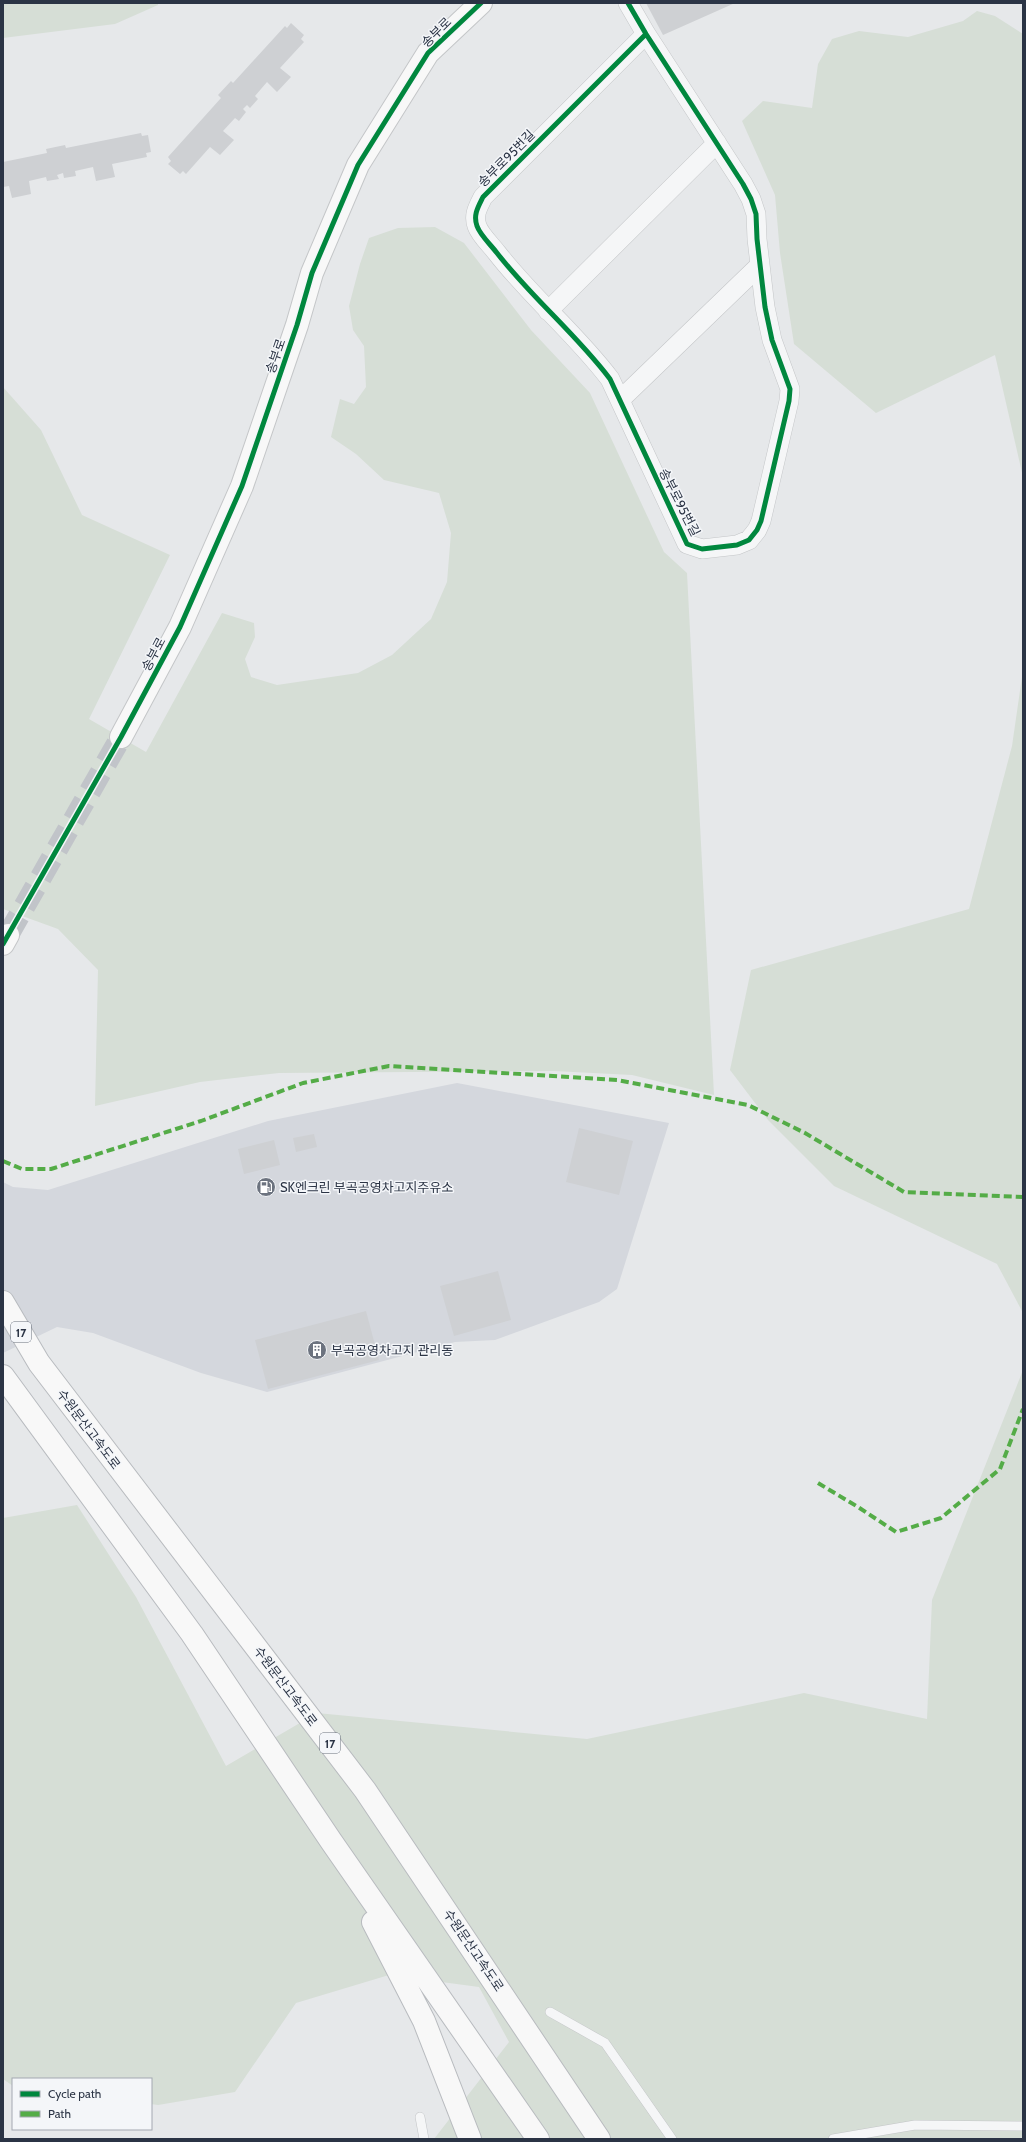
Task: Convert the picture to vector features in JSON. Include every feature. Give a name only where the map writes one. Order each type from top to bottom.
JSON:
[{"type":"main road","name":"송부로","points":[[121,737],[180,627],[242,486],[298,325],[312,273],[358,165],[428,53],[481,3]]},
{"type":"main road","name":"수원문산고속도로","points":[[3,1302],[39,1363],[365,1790],[599,2139]]},
{"type":"main road","points":[[7,1382],[192,1634],[331,1841],[538,2139]]},
{"type":"main road","points":[[331,1841],[424,2021],[470,2139]]},
{"type":"street","name":"송부로95번길","points":[[628,3],[646,34],[743,184],[756,214],[765,307],[772,340],[790,389],[789,402],[761,521],[749,540],[737,545],[702,549],[687,544],[610,379],[592,356],[510,270],[477,227],[475,214],[483,197],[646,34]]},
{"type":"street","points":[[548,311],[717,143]]},
{"type":"street","points":[[620,400],[760,264]]},
{"type":"lane","points":[[550,2012],[605,2044],[672,2139]]},
{"type":"lane","points":[[420,2117],[424,2139]]},
{"type":"lane","points":[[833,2139],[915,2125],[1023,2126]]},
{"type":"shaded area","points":[[3,3],[158,3],[158,5],[115,24],[3,38]]},
{"type":"shaded area","points":[[977,11],[995,16],[1023,34],[1023,477],[995,355],[876,413],[794,344],[780,253],[775,195],[742,121],[763,101],[812,108],[818,64],[832,39],[859,31],[908,37],[963,21]]},
{"type":"shaded area","points":[[435,227],[464,243],[531,330],[590,393],[664,552],[687,573],[714,1095],[632,1075],[554,1071],[279,1073],[200,1082],[95,1106],[98,970],[58,929],[3,909],[3,387],[41,430],[82,515],[170,555],[89,719],[146,752],[222,613],[254,623],[255,637],[245,659],[251,677],[277,685],[358,673],[392,655],[431,619],[447,582],[451,533],[439,493],[384,480],[356,454],[331,437],[340,399],[354,404],[366,387],[364,346],[353,330],[349,306],[360,264],[369,238],[398,228]]},
{"type":"shaded area","points":[[1023,670],[1023,1313],[997,1264],[834,1186],[768,1120],[730,1070],[751,970],[969,909],[1012,746]]},
{"type":"shaded area","points":[[457,1083],[669,1123],[617,1289],[599,1302],[495,1340],[455,1342],[267,1392],[201,1373],[93,1333],[57,1327],[3,1353],[3,1182],[13,1187],[48,1190],[268,1121]]},
{"type":"shaded area","points":[[1023,1370],[1023,2139],[434,2139],[509,2042],[479,1987],[389,1975],[296,2003],[235,2092],[158,2105],[152,2104],[152,2078],[12,2078],[12,2085],[3,2079],[3,1518],[77,1505],[136,1597],[226,1766],[317,1713],[587,1739],[804,1693],[927,1719],[932,1600]]},
{"type":"building","points":[[646,3],[735,3],[663,35]]},
{"type":"building","points":[[291,23],[304,35],[301,39],[304,42],[280,68],[291,77],[277,92],[267,82],[255,96],[258,99],[250,108],[247,105],[243,109],[246,112],[239,121],[235,118],[223,131],[234,140],[220,155],[210,147],[186,174],[183,171],[180,174],[168,164],[171,161],[168,157],[221,98],[218,95],[231,81],[233,83],[285,26],[287,28]]},
{"type":"building","points":[[141,133],[142,136],[148,135],[151,152],[146,153],[147,157],[112,164],[115,177],[96,181],[93,167],[75,171],[76,176],[64,178],[63,173],[57,175],[59,179],[47,181],[46,177],[29,181],[31,194],[12,198],[9,186],[3,187],[3,162],[47,153],[46,149],[65,145],[66,148]]},
{"type":"building","points":[[579,1128],[633,1141],[619,1195],[566,1182]]},
{"type":"building","points":[[314,1134],[317,1147],[296,1152],[293,1138]]},
{"type":"building","points":[[274,1140],[280,1165],[244,1174],[238,1149]]},
{"type":"building","points":[[498,1271],[511,1320],[454,1336],[440,1286]]},
{"type":"building","name":"부곡공영차고지 관리동","points":[[366,1311],[379,1360],[268,1389],[255,1340]]},
{"type":"tunnel","points":[[8,935],[121,737]]},
{"type":"marked path","points":[[3,1161],[22,1169],[51,1169],[201,1121],[303,1083],[389,1066],[617,1080],[748,1105],[805,1133],[904,1192],[1023,1197]]},
{"type":"marked path","points":[[818,1483],[896,1532],[941,1518],[1000,1469],[1023,1409]]},
{"type":"cycle path","points":[[3,944],[121,737],[180,627],[242,486],[297,325],[312,273],[358,165],[428,53],[481,3]]},
{"type":"cycle path","points":[[628,3],[646,34],[743,184],[751,199],[756,214],[757,239],[765,307],[772,340],[790,389],[789,401],[761,521],[757,530],[749,540],[737,545],[702,549],[687,544],[610,379],[583,347],[511,269],[483,236],[478,229],[476,222],[477,211],[483,197],[646,34]]},
{"type":"place","name":"SK엔크린 부곡공영차고지주유소","points":[[266,1187]]},
{"type":"place","name":"부곡공영차고지 관리동","points":[[317,1350]]}]
